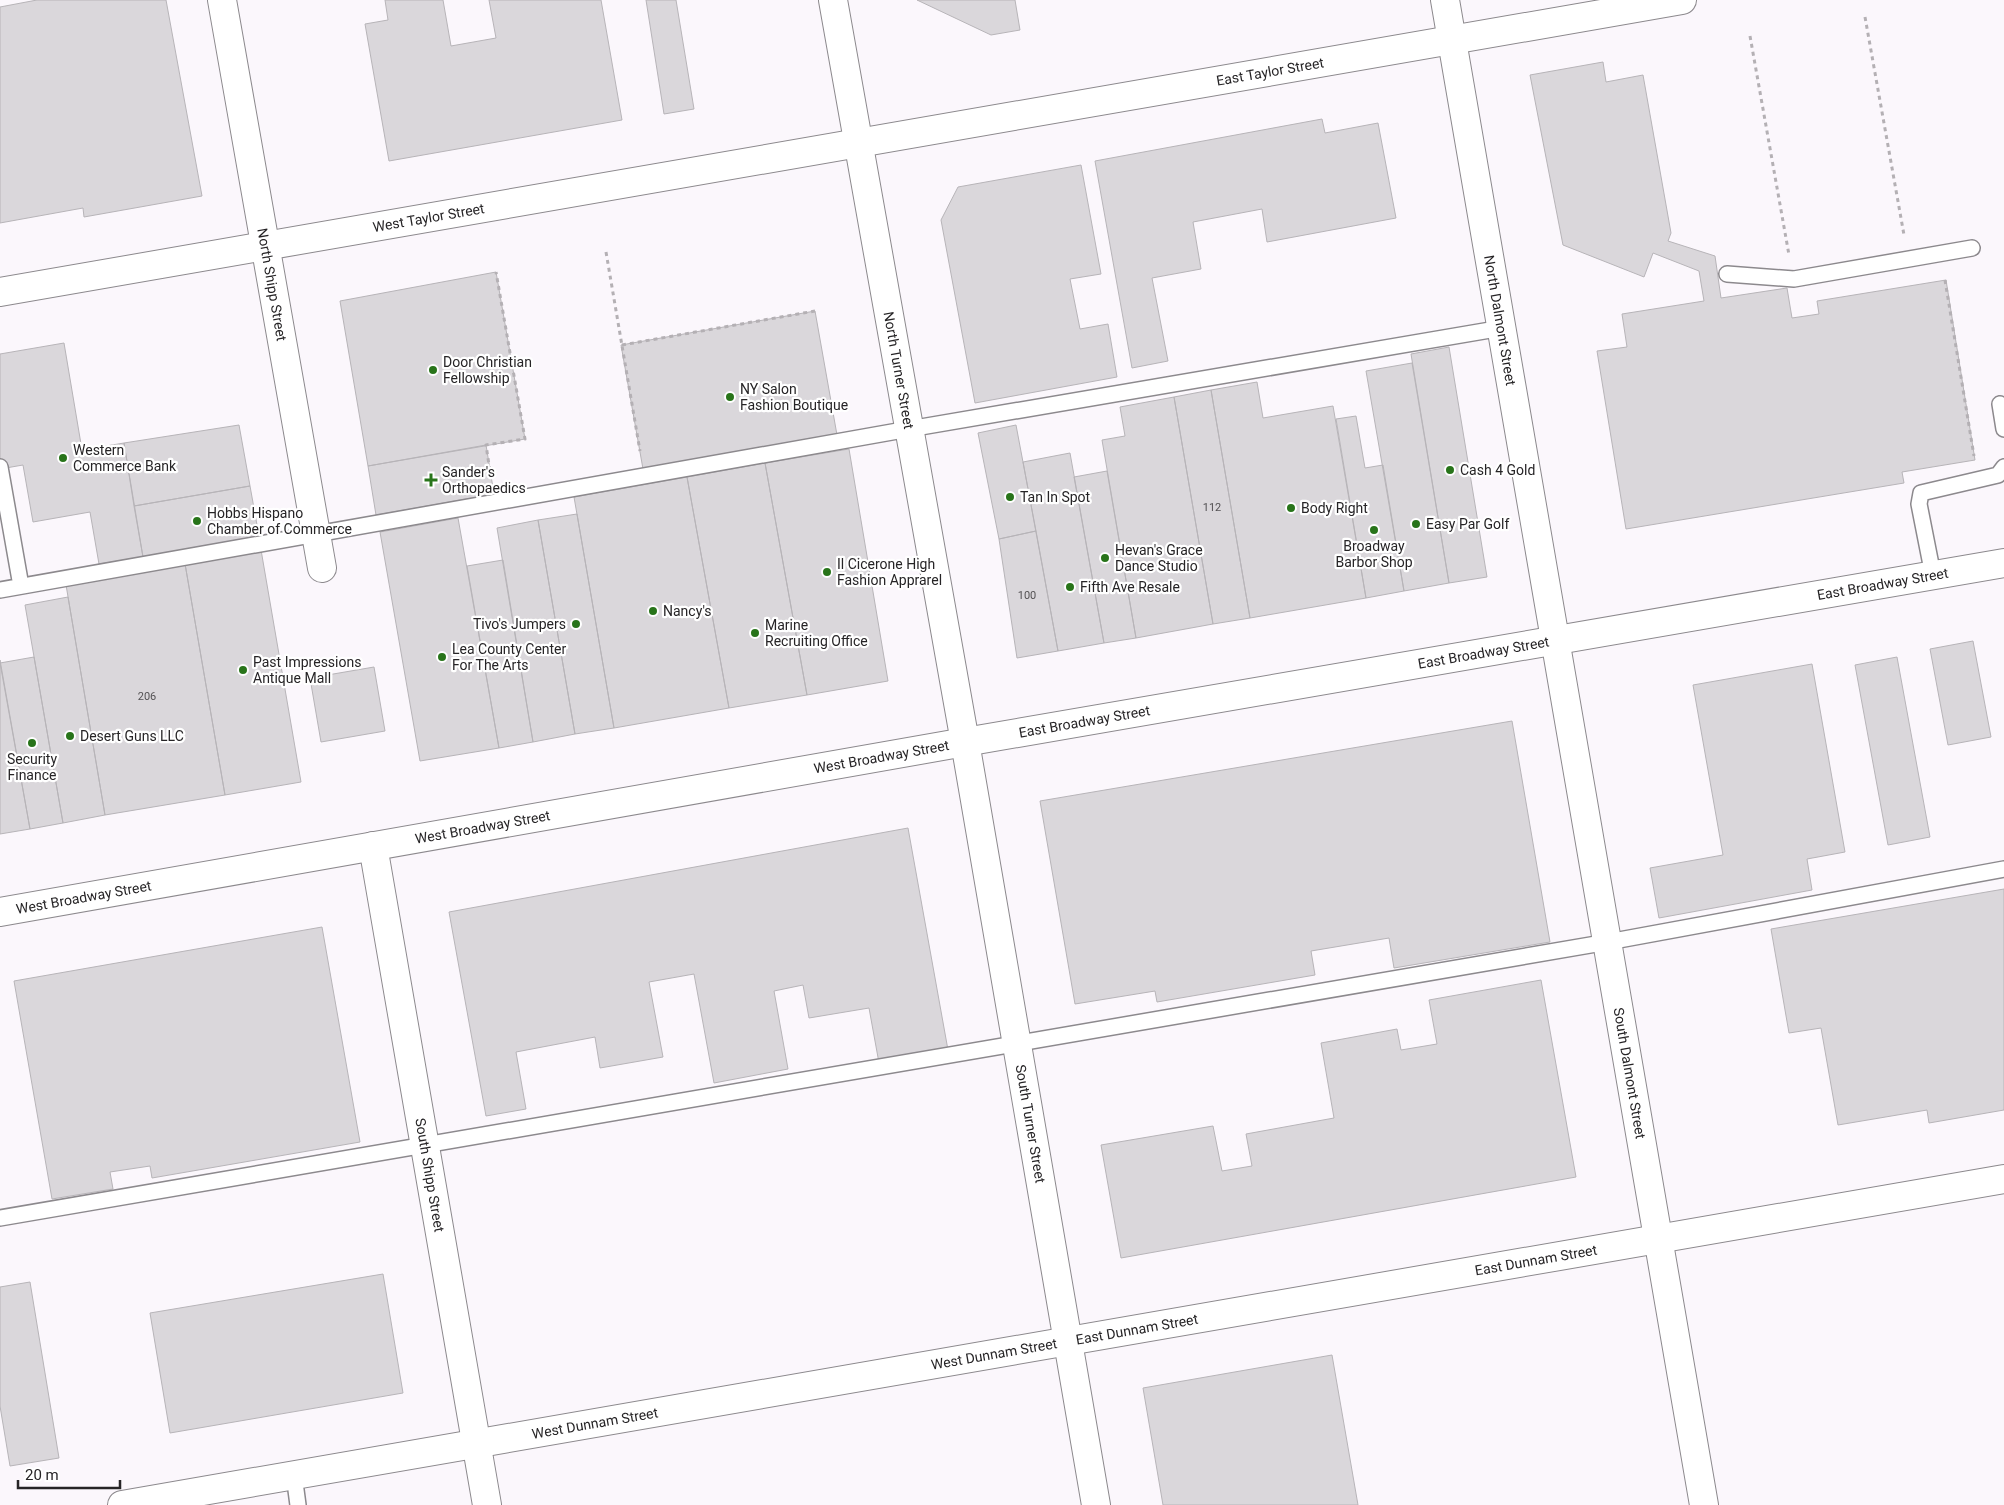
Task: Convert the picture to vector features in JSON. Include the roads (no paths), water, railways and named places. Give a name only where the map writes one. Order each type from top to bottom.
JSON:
[{"type":"street","name":"North Shipp Street","points":[[222,0],[322,568]]},
{"type":"street","name":"North Turner Street","points":[[833,0],[964,742]]},
{"type":"street","name":"North Dalmont Street","points":[[1445,0],[1555,640]]},
{"type":"street","name":"East Taylor Street","points":[[859,144],[1682,0]]},
{"type":"street","name":"West Taylor Street","points":[[0,292],[859,144]]},
{"type":"street","name":"East Broadway Street","points":[[964,742],[2004,562]]},
{"type":"street","name":"South Dalmont Street","points":[[1555,640],[1704,1505]]},
{"type":"street","name":"West Broadway Street","points":[[0,912],[964,742]]},
{"type":"street","name":"South Turner Street","points":[[964,742],[1096,1505]]},
{"type":"street","name":"South Shipp Street","points":[[373,846],[487,1505]]},
{"type":"street","name":"East Dunnam Street","points":[[1068,1342],[2004,1179]]},
{"type":"street","name":"West Dunnam Street","points":[[122,1505],[1068,1342]]},
{"type":"lane","points":[[1727,274],[1794,279],[1972,248]]},
{"type":"lane","points":[[0,590],[909,429],[1502,328]]},
{"type":"lane","points":[[2000,404],[2004,428]]},
{"type":"lane","points":[[0,467],[21,586]]},
{"type":"lane","points":[[1933,575],[1919,504],[1922,493],[1998,475],[2004,467]]},
{"type":"lane","points":[[0,1218],[1608,942],[2004,870]]},
{"type":"lane","points":[[294,1475],[298,1505]]},
{"type":"place","name":"Door Christian Fellowship","points":[[433,370]]},
{"type":"place","name":"NY Salon Fashion Boutique","points":[[730,397]]},
{"type":"place","name":"Western Commerce Bank","points":[[63,458]]},
{"type":"place","name":"Cash 4 Gold","points":[[1450,470]]},
{"type":"place","name":"Sander's Orthopaedics","points":[[431,480]]},
{"type":"place","name":"Tan In Spot","points":[[1010,497]]},
{"type":"place","name":"Body Right","points":[[1291,508]]},
{"type":"place","name":"Hobbs Hispano Chamber of Commerce","points":[[197,521]]},
{"type":"place","name":"Easy Par Golf","points":[[1416,524]]},
{"type":"place","name":"Broadway Barbor Shop","points":[[1374,530]]},
{"type":"place","name":"Hevan's Grace Dance Studio","points":[[1105,558]]},
{"type":"place","name":"Il Cicerone High Fashion Apprarel","points":[[827,572]]},
{"type":"place","name":"Fifth Ave Resale","points":[[1070,587]]},
{"type":"place","name":"Nancy's","points":[[653,611]]},
{"type":"place","name":"Tivo's Jumpers","points":[[576,624]]},
{"type":"place","name":"Marine Recruiting Office","points":[[755,633]]},
{"type":"place","name":"Lea County Center For The Arts","points":[[442,657]]},
{"type":"place","name":"Past Impressions Antique Mall","points":[[243,670]]},
{"type":"place","name":"Desert Guns LLC","points":[[70,736]]},
{"type":"place","name":"Security Finance","points":[[32,743]]}]
